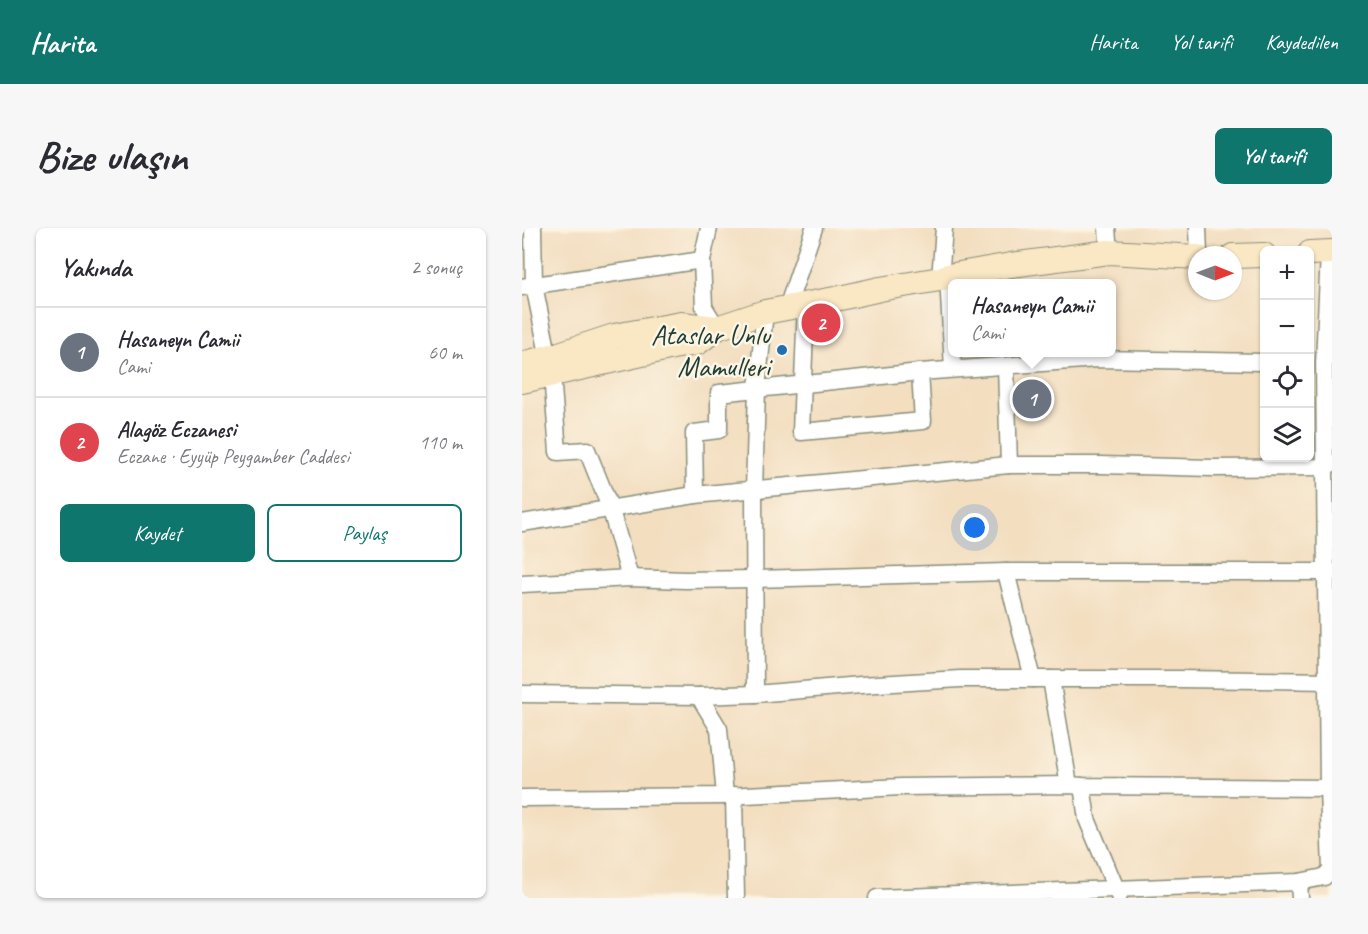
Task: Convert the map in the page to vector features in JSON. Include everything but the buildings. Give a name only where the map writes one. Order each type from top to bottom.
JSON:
[{"type":"street","points":[[709,228],[702,260],[704,307],[717,328]]},
{"type":"street","points":[[755,694],[754,491],[757,388],[814,228]]},
{"type":"street","points":[[944,228],[944,278],[948,318]]},
{"type":"street","points":[[1107,228],[1109,252]]},
{"type":"street","points":[[1198,228],[1198,246]]},
{"type":"street","points":[[530,230],[528,286],[550,365],[558,452],[587,450],[611,510],[630,578]]},
{"type":"street","points":[[522,381],[550,365],[614,336],[681,324],[717,328],[786,308],[1011,265],[1109,252],[1188,256]]},
{"type":"street","points":[[876,898],[1300,890],[1324,877],[1331,870],[1329,465],[1322,363],[1324,252]]},
{"type":"street","points":[[1242,256],[1260,255]]},
{"type":"street","points":[[528,286],[702,260]]},
{"type":"street","points":[[786,308],[802,385],[801,432],[923,421],[920,372]]},
{"type":"street","points":[[952,357],[953,369]]},
{"type":"street","points":[[695,495],[694,433],[719,430],[719,393],[953,369],[1097,359],[1260,362]]},
{"type":"street","points":[[522,364],[550,365]]},
{"type":"street","points":[[1006,366],[1008,465]]},
{"type":"street","points":[[522,523],[695,495],[1008,465],[1212,468],[1329,465]]},
{"type":"street","points":[[522,584],[630,578],[754,579],[1006,572],[1329,572]]},
{"type":"street","points":[[1006,572],[1033,680]]},
{"type":"street","points":[[1051,679],[1076,786],[1087,819],[1118,893]]},
{"type":"street","points":[[522,694],[699,696],[960,680],[1330,681]]},
{"type":"street","points":[[699,696],[719,729],[730,795],[736,898]]},
{"type":"street","points":[[522,798],[730,795],[901,787],[1330,788]]},
{"type":"place","name":"Alagöz Eczanesi","points":[[821,323]]},
{"type":"place","name":"Ataslar Unlu Mamulleri","points":[[782,350]]},
{"type":"place","name":"Hasaneyn Camii","points":[[1032,399]]}]
